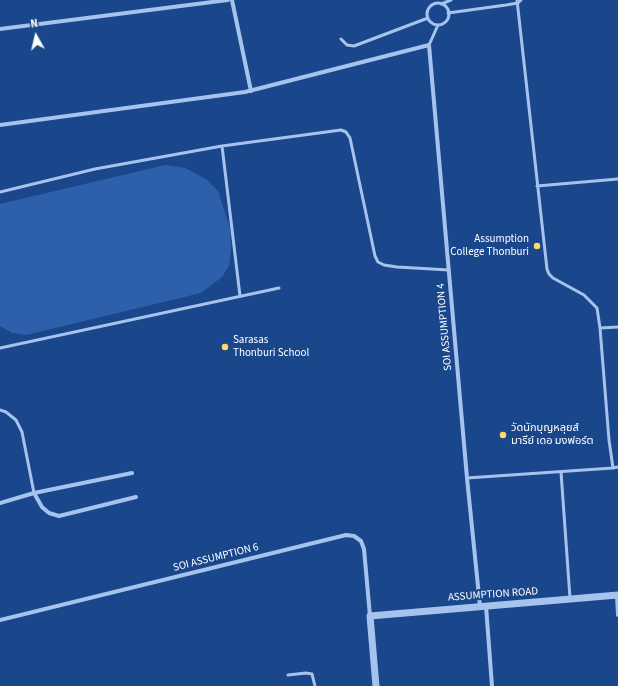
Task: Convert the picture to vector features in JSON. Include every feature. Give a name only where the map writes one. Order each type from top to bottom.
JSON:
[{"type":"street","points":[[0,29],[228,0]]},
{"type":"street","points":[[232,0],[251,91]]},
{"type":"street","points":[[0,125],[251,91],[429,45]]},
{"type":"street","name":"SOI ASSUMPTION 4","points":[[429,45],[467,478],[492,686]]},
{"type":"street","points":[[0,503],[34,493],[132,473]]},
{"type":"street","points":[[34,493],[42,507],[50,513],[59,516],[136,497]]},
{"type":"street","name":"SOI ASSUMPTION 6","points":[[0,620],[346,536],[354,536],[361,541],[364,549],[370,616]]},
{"type":"street","points":[[617,595],[618,614]]},
{"type":"street","name":"ASSUMPTION ROAD","points":[[370,616],[617,595]]},
{"type":"street","points":[[370,616],[376,686]]},
{"type":"lane","points":[[441,4],[447,9],[448,19],[444,23],[438,25],[432,23],[428,18],[427,12],[430,7],[435,4],[441,4],[451,0]]},
{"type":"lane","points":[[448,13],[518,1],[537,186],[548,273],[553,278],[584,295],[594,304],[598,313],[609,440],[613,468]]},
{"type":"lane","points":[[341,39],[347,45],[354,46],[428,18]]},
{"type":"lane","points":[[429,45],[438,25]]},
{"type":"lane","points":[[0,192],[95,169],[222,146],[341,130],[346,132],[350,138],[374,256],[378,262],[384,265],[397,267],[449,270]]},
{"type":"lane","points":[[222,146],[240,296]]},
{"type":"lane","points":[[537,186],[618,179]]},
{"type":"lane","points":[[0,348],[279,288]]},
{"type":"lane","points":[[600,328],[618,327]]},
{"type":"lane","points":[[0,410],[6,412],[16,420],[22,432],[34,493]]},
{"type":"lane","points":[[467,478],[618,467]]},
{"type":"lane","points":[[561,472],[570,600]]},
{"type":"lane","points":[[288,675],[306,673],[312,674],[315,686]]},
{"type":"shaded area","points":[[165,165],[185,168],[206,179],[218,191],[230,228],[231,250],[229,266],[222,277],[201,293],[26,335],[12,333],[0,326],[0,204]]},
{"type":"place","name":"Assumption College Thonburi","points":[[537,246]]},
{"type":"place","name":"Sarasas Thonburi School","points":[[225,347]]},
{"type":"place","name":"วัดนักบุญหลุยส์ มารีย์ เดอ มงฟอร์ต","points":[[503,435]]}]
